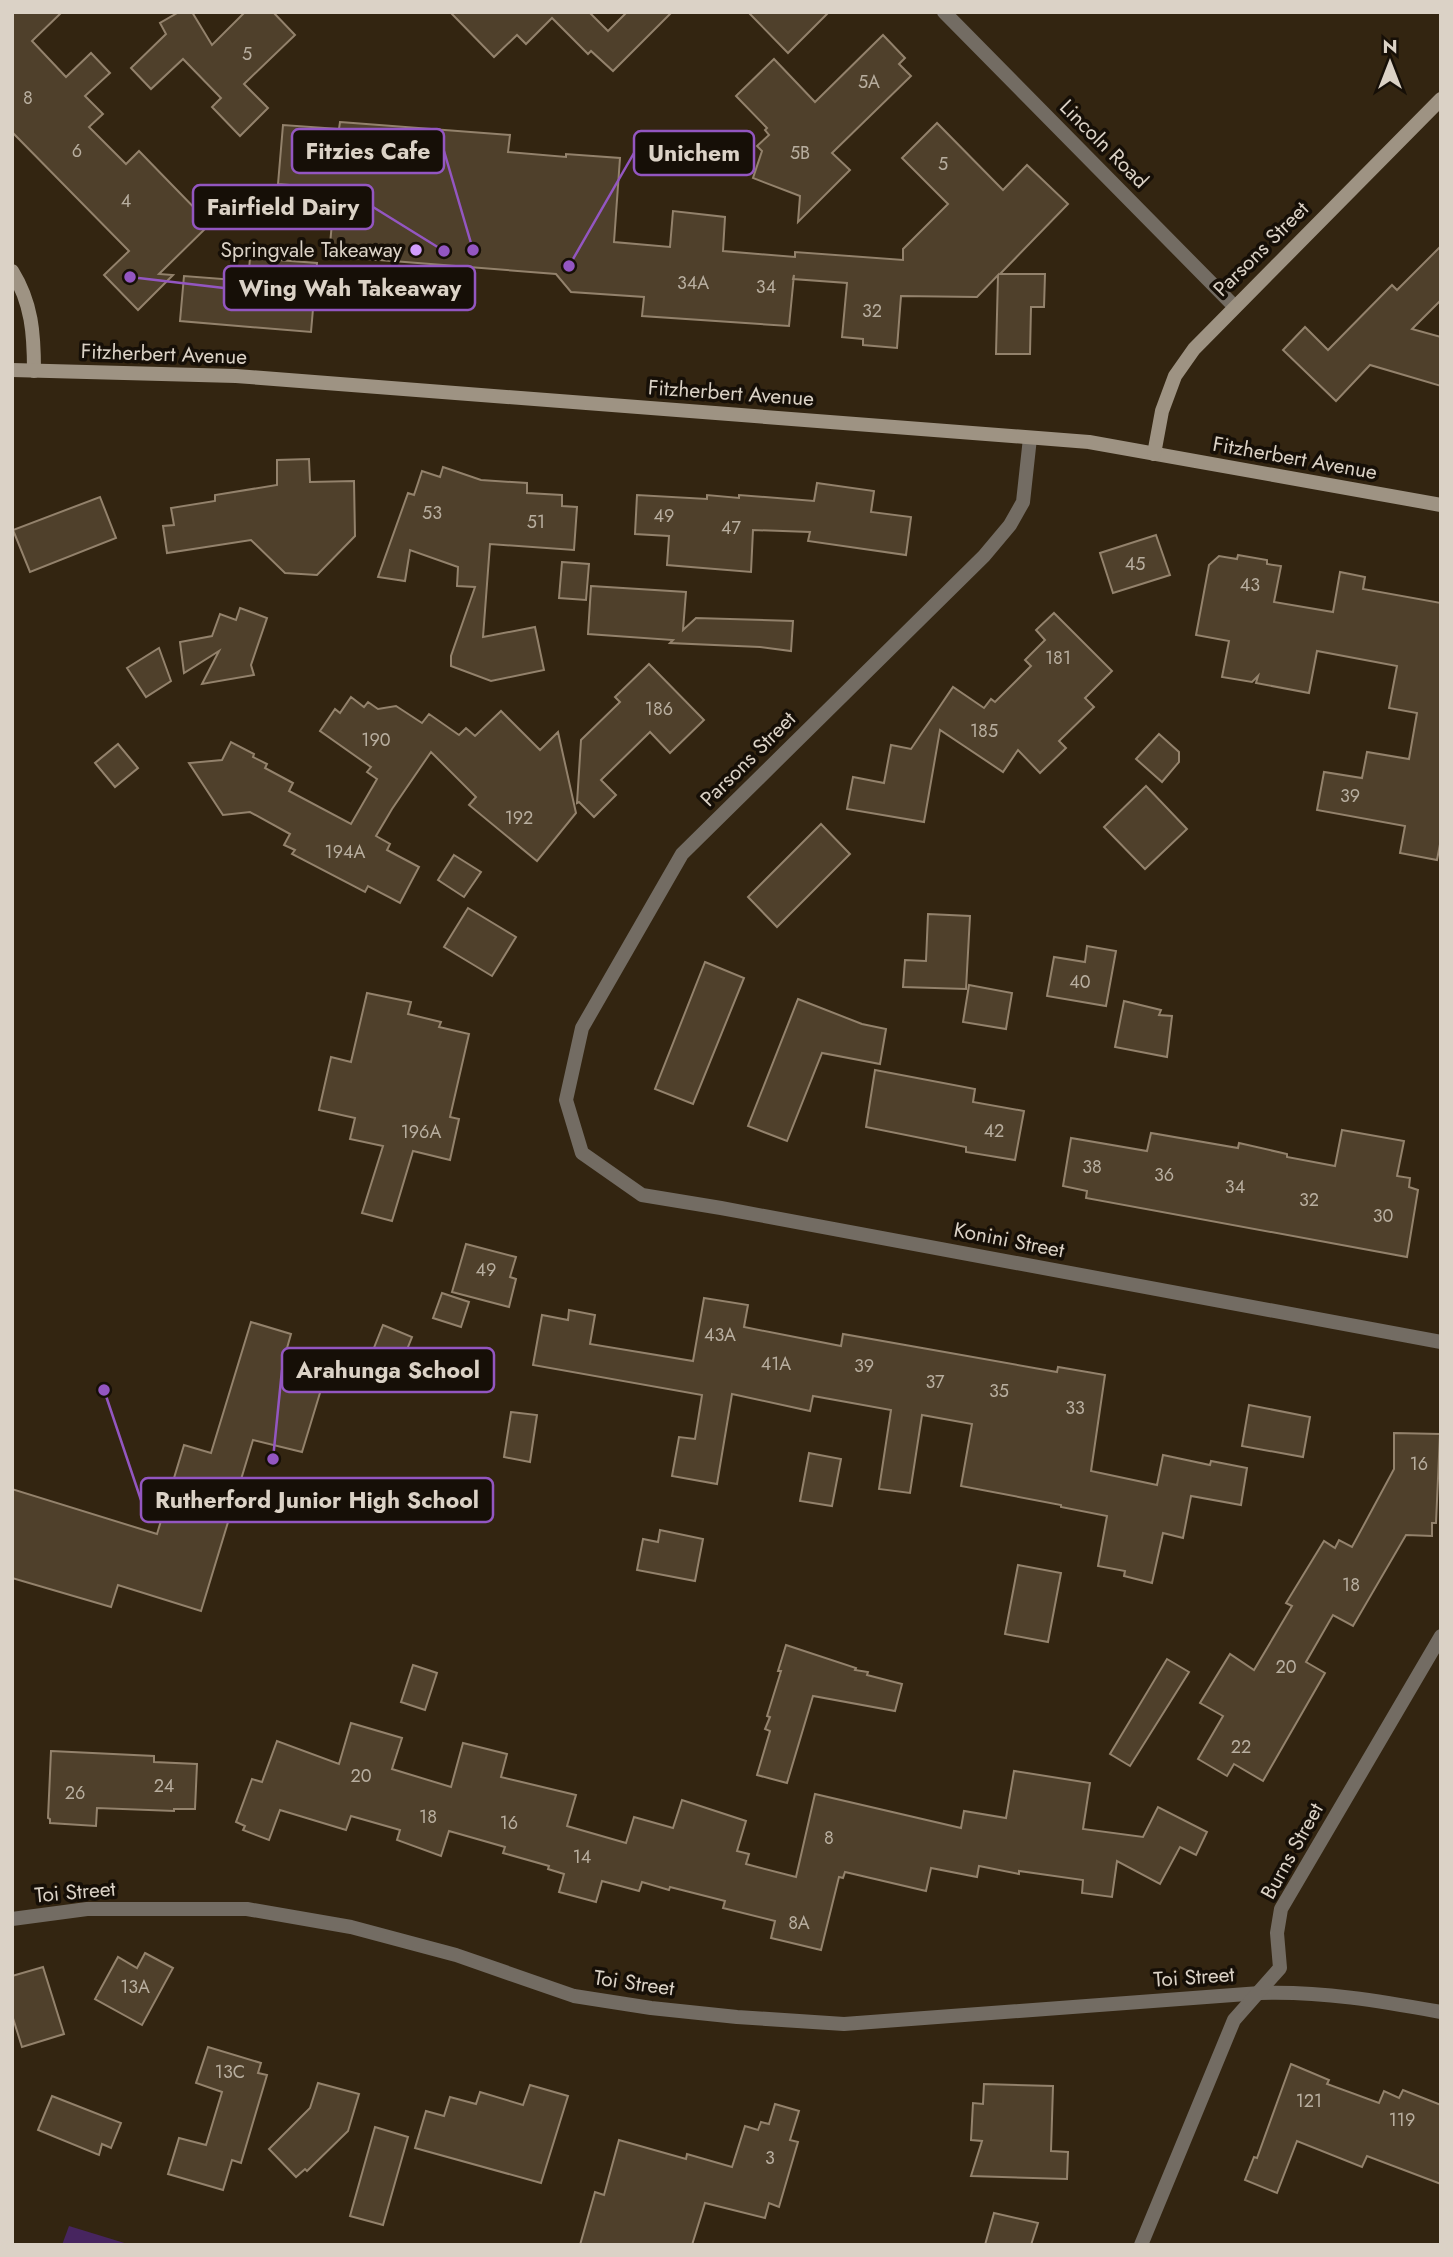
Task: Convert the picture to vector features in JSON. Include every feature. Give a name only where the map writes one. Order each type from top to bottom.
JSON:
[{"type":"main road","name":"Parsons Street","points":[[1154,454],[1162,411],[1175,376],[1194,349],[1441,99]]},
{"type":"main road","points":[[12,271],[34,329],[34,371]]},
{"type":"main road","name":"Fitzherbert Avenue","points":[[12,370],[236,376],[1089,442],[1441,505]]},
{"type":"street","name":"Lincoln Road","points":[[943,12],[1234,306]]},
{"type":"street","name":"Parsons Street","points":[[582,1153],[566,1100],[582,1028],[681,854],[984,556],[1010,525],[1023,502],[1030,438]]},
{"type":"street","name":"Konini Street","points":[[582,1153],[642,1195],[1441,1342]]},
{"type":"street","name":"Burns Street","points":[[1141,2245],[1234,2020],[1280,1968],[1277,1933],[1281,1909],[1441,1636]]},
{"type":"street","name":"Toi Street","points":[[12,1919],[87,1909],[247,1909],[351,1927],[443,1951],[574,1996],[737,2017],[844,2024],[1302,1992],[1350,1996],[1441,2012]]},
{"type":"shaded area","points":[[69,2226],[131,2245],[62,2245]]},
{"type":"building","points":[[12,12],[62,12],[32,41],[66,77],[91,53],[110,73],[85,96],[103,114],[89,127],[126,164],[139,151],[210,224],[159,274],[173,275],[138,310],[104,275],[129,251],[12,132]]},
{"type":"building","points":[[179,12],[192,12],[212,45],[245,12],[273,12],[295,35],[244,84],[268,108],[240,136],[212,107],[221,98],[183,59],[151,89],[131,68],[166,34],[160,23]]},
{"type":"building","points":[[450,12],[589,12],[608,31],[627,12],[672,12],[613,71],[591,51],[588,54],[552,18],[526,44],[517,35],[494,57]]},
{"type":"building","points":[[748,12],[829,12],[788,53]]},
{"type":"building","points":[[883,35],[905,58],[899,64],[911,76],[832,153],[850,170],[798,222],[800,196],[753,178],[762,151],[757,146],[769,135],[765,130],[767,128],[736,96],[774,59],[815,102]]},
{"type":"building","points":[[340,122],[510,135],[508,152],[620,158],[614,242],[670,247],[673,211],[725,217],[723,251],[795,257],[795,252],[903,260],[903,249],[948,204],[902,158],[937,123],[1003,190],[1027,165],[1068,204],[1000,274],[1045,274],[1044,307],[1031,307],[1030,354],[996,354],[998,275],[977,297],[901,296],[897,348],[863,345],[863,339],[842,337],[847,283],[794,279],[789,326],[642,316],[644,297],[571,292],[556,274],[329,256],[335,189],[278,184],[283,125],[339,129]]},
{"type":"building","points":[[1441,246],[1441,300],[1412,329],[1441,337],[1441,386],[1370,365],[1336,401],[1283,350],[1305,327],[1328,350],[1392,285],[1397,290]]},
{"type":"building","points":[[250,258],[317,263],[311,332],[180,321],[184,276],[248,281]]},
{"type":"building","points":[[309,459],[310,482],[354,481],[355,536],[317,575],[285,573],[251,540],[167,553],[163,526],[174,525],[171,508],[215,501],[215,495],[277,485],[277,460]]},
{"type":"building","points":[[443,467],[481,480],[527,483],[527,493],[562,495],[562,506],[577,507],[574,550],[490,544],[483,637],[535,627],[544,670],[491,681],[451,666],[451,656],[475,587],[457,586],[458,567],[410,550],[405,581],[378,577],[408,493],[414,495],[422,471],[440,477]]},
{"type":"building","points":[[817,483],[874,491],[871,512],[911,517],[906,555],[808,541],[810,532],[753,530],[751,572],[667,565],[669,536],[635,534],[637,495],[707,499],[707,495],[739,498],[739,495],[814,501]]},
{"type":"building","points":[[100,497],[116,538],[30,572],[13,530]]},
{"type":"building","points":[[1156,535],[1170,575],[1113,593],[1100,553]]},
{"type":"building","points":[[1238,555],[1267,560],[1267,564],[1281,566],[1274,602],[1333,612],[1340,572],[1365,577],[1363,589],[1441,603],[1441,839],[1437,860],[1400,853],[1405,826],[1317,810],[1324,772],[1362,778],[1367,752],[1409,759],[1417,713],[1389,708],[1397,666],[1317,651],[1309,693],[1256,683],[1258,676],[1252,682],[1222,677],[1229,641],[1196,635],[1209,565],[1219,556],[1237,559]]},
{"type":"building","points":[[562,562],[589,564],[586,600],[559,598]]},
{"type":"building","points":[[591,586],[686,592],[683,630],[696,618],[793,621],[791,651],[670,643],[673,640],[588,634]]},
{"type":"building","points":[[240,608],[267,618],[251,665],[254,675],[202,684],[219,651],[184,673],[180,642],[212,636],[220,614],[236,620]]},
{"type":"building","points":[[1054,613],[1112,671],[1085,698],[1094,707],[1059,741],[1066,748],[1040,773],[1018,750],[1003,772],[940,730],[924,822],[847,809],[853,777],[884,783],[891,745],[911,749],[953,687],[984,708],[991,699],[995,702],[1031,666],[1025,660],[1045,640],[1036,630]]},
{"type":"building","points":[[159,648],[171,681],[146,697],[127,668]]},
{"type":"building","points":[[649,664],[704,720],[670,753],[650,732],[601,780],[616,795],[594,817],[577,803],[581,740],[620,702],[615,697]]},
{"type":"building","points":[[351,697],[364,707],[368,702],[378,709],[396,706],[422,723],[429,714],[459,735],[466,728],[475,736],[501,711],[540,750],[558,732],[576,813],[537,861],[469,805],[476,797],[431,752],[376,836],[390,844],[387,850],[419,867],[400,903],[368,886],[365,892],[292,854],[295,850],[284,845],[290,834],[250,812],[223,815],[189,763],[222,760],[231,742],[254,754],[253,757],[267,764],[265,768],[293,783],[289,791],[351,824],[377,779],[367,772],[371,767],[320,731],[335,709],[340,713]]},
{"type":"building","points":[[1159,734],[1179,752],[1179,762],[1162,782],[1136,759]]},
{"type":"building","points":[[118,744],[138,768],[115,787],[95,763]]},
{"type":"building","points":[[1146,786],[1187,829],[1145,869],[1104,827]]},
{"type":"building","points":[[821,824],[850,854],[777,927],[748,897]]},
{"type":"building","points":[[454,855],[481,872],[464,897],[438,880]]},
{"type":"building","points":[[468,908],[516,937],[492,976],[444,947]]},
{"type":"building","points":[[928,914],[970,916],[966,989],[903,987],[905,960],[926,961]]},
{"type":"building","points":[[1087,946],[1116,951],[1106,1006],[1047,996],[1054,957],[1085,962]]},
{"type":"building","points":[[705,962],[744,978],[693,1104],[655,1089]]},
{"type":"building","points":[[969,985],[1012,993],[1006,1029],[963,1022]]},
{"type":"building","points":[[367,993],[411,1002],[408,1014],[441,1022],[439,1027],[469,1034],[450,1117],[459,1119],[450,1160],[413,1151],[392,1221],[362,1213],[383,1146],[350,1139],[355,1118],[319,1110],[331,1057],[351,1062]]},
{"type":"building","points":[[798,999],[862,1024],[886,1029],[880,1064],[822,1053],[787,1141],[748,1126]]},
{"type":"building","points":[[1124,1001],[1161,1010],[1159,1015],[1172,1016],[1167,1057],[1115,1047]]},
{"type":"building","points":[[875,1070],[975,1089],[973,1102],[1024,1111],[1015,1160],[966,1152],[966,1147],[866,1127]]},
{"type":"building","points":[[1342,1130],[1404,1141],[1397,1176],[1410,1178],[1409,1187],[1418,1190],[1407,1257],[1086,1198],[1087,1191],[1063,1186],[1071,1138],[1147,1151],[1151,1133],[1238,1148],[1239,1143],[1287,1154],[1287,1157],[1335,1166]]},
{"type":"building","points":[[466,1244],[516,1257],[510,1277],[516,1279],[509,1307],[452,1292]]},
{"type":"building","points":[[442,1293],[469,1302],[461,1327],[433,1318]]},
{"type":"building","points":[[704,1298],[748,1305],[744,1327],[841,1346],[843,1334],[1057,1372],[1058,1367],[1105,1375],[1091,1471],[1157,1485],[1163,1455],[1210,1465],[1211,1461],[1247,1468],[1241,1505],[1191,1496],[1183,1538],[1163,1533],[1152,1583],[1124,1576],[1125,1571],[1098,1566],[1107,1516],[961,1486],[972,1424],[922,1415],[910,1493],[879,1489],[891,1410],[813,1396],[810,1411],[732,1394],[717,1484],[672,1476],[679,1437],[695,1439],[702,1395],[533,1365],[542,1315],[568,1320],[569,1310],[595,1315],[590,1344],[693,1361]]},
{"type":"building","points":[[251,1322],[291,1334],[287,1348],[303,1353],[313,1367],[309,1379],[323,1383],[302,1452],[253,1440],[201,1611],[118,1585],[111,1607],[12,1578],[12,1489],[157,1534],[184,1445],[211,1453]]},
{"type":"building","points":[[383,1325],[412,1337],[393,1384],[364,1373]]},
{"type":"building","points":[[1249,1405],[1310,1417],[1303,1457],[1242,1446]]},
{"type":"building","points":[[511,1412],[537,1415],[530,1462],[504,1457]]},
{"type":"building","points":[[1394,1433],[1440,1434],[1436,1523],[1432,1523],[1432,1536],[1406,1535],[1353,1626],[1333,1615],[1306,1662],[1325,1673],[1263,1781],[1234,1764],[1227,1776],[1198,1759],[1223,1716],[1200,1703],[1230,1654],[1254,1670],[1292,1606],[1286,1603],[1324,1541],[1335,1548],[1339,1540],[1352,1547],[1394,1469]]},
{"type":"building","points":[[809,1453],[841,1459],[832,1506],[800,1501]]},
{"type":"building","points":[[660,1530],[703,1539],[695,1581],[637,1570],[643,1539],[658,1542]]},
{"type":"building","points":[[1018,1565],[1061,1573],[1048,1642],[1005,1634]]},
{"type":"building","points":[[786,1645],[856,1668],[855,1670],[868,1672],[867,1675],[902,1684],[895,1711],[813,1696],[787,1783],[757,1775],[770,1731],[765,1729],[770,1717],[767,1716]]},
{"type":"building","points":[[1167,1659],[1189,1672],[1130,1766],[1110,1754]]},
{"type":"building","points":[[413,1665],[437,1673],[425,1710],[401,1702]]},
{"type":"building","points":[[351,1723],[402,1738],[392,1769],[451,1787],[463,1743],[507,1754],[501,1777],[576,1795],[567,1826],[626,1843],[634,1817],[673,1828],[682,1800],[746,1821],[737,1851],[749,1854],[746,1864],[796,1877],[815,1794],[961,1828],[964,1811],[1006,1818],[1014,1771],[1090,1783],[1083,1829],[1143,1837],[1158,1807],[1207,1832],[1196,1855],[1180,1847],[1160,1884],[1117,1861],[1112,1897],[1082,1893],[1083,1880],[1019,1871],[1019,1874],[979,1866],[977,1877],[931,1868],[926,1891],[845,1872],[843,1878],[839,1877],[821,1950],[771,1938],[775,1921],[723,1908],[725,1901],[670,1887],[669,1890],[642,1882],[639,1891],[602,1881],[596,1902],[559,1892],[564,1874],[548,1869],[549,1866],[503,1853],[505,1847],[449,1831],[441,1856],[397,1840],[400,1830],[351,1816],[346,1830],[280,1810],[269,1840],[243,1830],[245,1826],[236,1822],[252,1779],[262,1782],[277,1741],[339,1764]]},
{"type":"building","points":[[51,1751],[154,1756],[154,1762],[197,1764],[195,1809],[174,1811],[97,1808],[96,1826],[50,1823]]},
{"type":"building","points":[[145,1953],[173,1968],[142,2025],[95,1999],[118,1957],[137,1968]]},
{"type":"building","points":[[43,1967],[64,2034],[22,2047],[12,2015],[12,1976]]},
{"type":"building","points":[[208,2047],[261,2063],[258,2073],[267,2075],[241,2163],[232,2160],[223,2190],[168,2174],[179,2138],[206,2145],[222,2092],[196,2083]]},
{"type":"building","points":[[1291,2064],[1329,2080],[1327,2084],[1379,2103],[1384,2091],[1399,2098],[1403,2090],[1441,2105],[1441,2184],[1367,2156],[1362,2167],[1297,2141],[1277,2193],[1245,2180],[1254,2157],[1257,2158]]},
{"type":"building","points":[[318,2083],[359,2094],[348,2131],[307,2171],[305,2169],[296,2177],[269,2149],[310,2108]]},
{"type":"building","points":[[984,2084],[1053,2086],[1051,2151],[1068,2152],[1067,2179],[971,2176],[982,2141],[971,2140],[973,2103],[983,2104]]},
{"type":"building","points":[[530,2085],[568,2096],[541,2183],[415,2148],[426,2111],[444,2116],[450,2097],[476,2104],[480,2092],[523,2105]]},
{"type":"building","points":[[52,2096],[121,2123],[111,2148],[102,2144],[99,2155],[38,2130]]},
{"type":"building","points":[[775,2104],[799,2111],[790,2140],[798,2142],[779,2207],[769,2203],[765,2218],[705,2203],[692,2245],[580,2245],[595,2192],[604,2195],[619,2140],[686,2159],[687,2154],[732,2167],[745,2126],[758,2130],[761,2122],[769,2124]]},
{"type":"building","points":[[375,2127],[408,2137],[383,2225],[350,2216]]},
{"type":"building","points":[[994,2213],[1038,2223],[1031,2245],[985,2245]]},
{"type":"place","name":"Springvale Takeaway","points":[[416,250]]},
{"type":"place","name":"Fitzies Cafe","points":[[473,250]]},
{"type":"place","name":"Fairfield Dairy","points":[[444,251]]},
{"type":"place","name":"Unichem","points":[[569,266]]},
{"type":"place","name":"Wing Wah Takeaway","points":[[130,277]]},
{"type":"place","name":"Rutherford Junior High School","points":[[104,1390]]},
{"type":"place","name":"Arahunga School","points":[[273,1459]]}]
